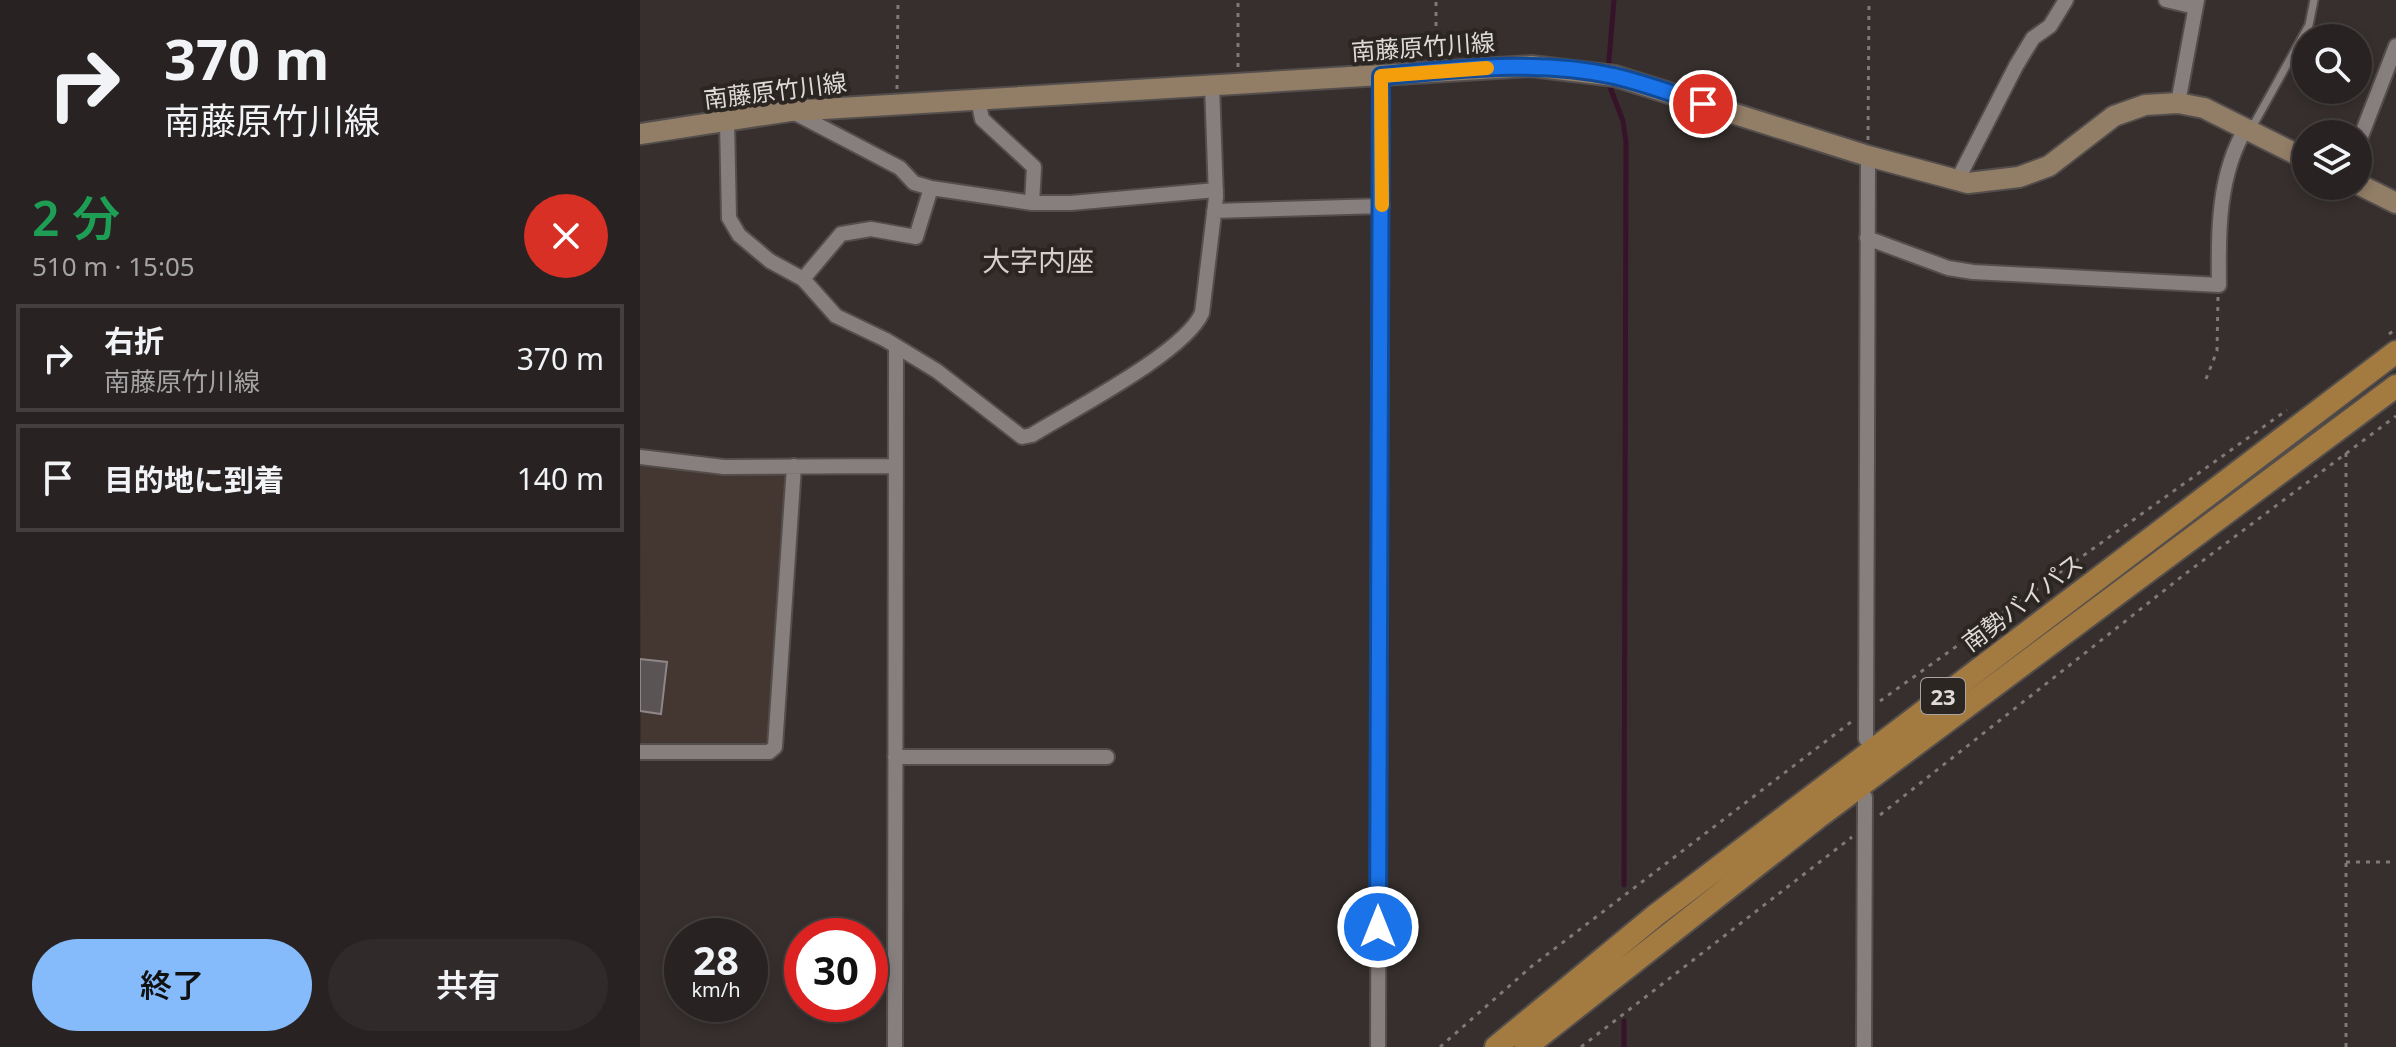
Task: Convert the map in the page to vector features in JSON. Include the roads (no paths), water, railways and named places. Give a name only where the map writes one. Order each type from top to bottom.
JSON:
[{"type":"highway","name":"南勢バイパス","points":[[1496,1047],[1656,915],[2390,345]]},
{"type":"highway","name":"南勢バイパス","points":[[1526,1047],[1817,818],[2396,386]]},
{"type":"main road","name":"南藤原竹川線","points":[[640,134],[790,111],[1531,66],[1608,75],[1957,181],[1994,182],[2049,166],[2114,116],[2145,105],[2178,103],[2204,108],[2292,152]]},
{"type":"main road","points":[[2372,191],[2396,203]]},
{"type":"street","points":[[1957,181],[2016,66],[2033,38],[2050,26],[2066,0]]},
{"type":"street","points":[[2166,0],[2196,4],[2178,103]]},
{"type":"street","points":[[2367,120],[2396,46]]},
{"type":"street","points":[[1378,1047],[1381,76]]},
{"type":"street","points":[[727,121],[729,218],[739,235],[770,261],[803,279],[836,316],[937,371],[1010,431],[1022,437],[1032,435],[1133,373],[1196,327],[1202,313],[1216,190],[1212,85]]},
{"type":"street","points":[[978,100],[982,119],[1034,167],[1032,203]]},
{"type":"street","points":[[790,111],[900,168],[914,183],[931,188],[1032,203],[1216,190]]},
{"type":"street","points":[[1867,238],[1948,268],[1973,272],[2219,285],[2218,240],[2226,182],[2235,146],[2246,128]]},
{"type":"street","points":[[1866,739],[1868,156]]},
{"type":"street","points":[[803,279],[841,234],[871,229],[916,237],[931,188]]},
{"type":"street","points":[[1214,211],[1382,206]]},
{"type":"street","points":[[895,1047],[896,346]]},
{"type":"street","points":[[640,457],[724,467],[895,466]]},
{"type":"street","points":[[640,752],[769,752],[775,747],[794,466]]},
{"type":"street","points":[[895,757],[1107,757]]},
{"type":"street","points":[[1864,1047],[1865,797]]},
{"type":"lane","points":[[2246,128],[2255,122],[2309,25],[2314,0]]},
{"type":"waterway","points":[[1608,72],[1614,0]]},
{"type":"waterway","points":[[1608,82],[1623,121],[1626,142],[1624,885]]},
{"type":"waterway","points":[[1624,1021],[1624,1047]]},
{"type":"district","name":"大字内座","points":[[1038,260]]}]
